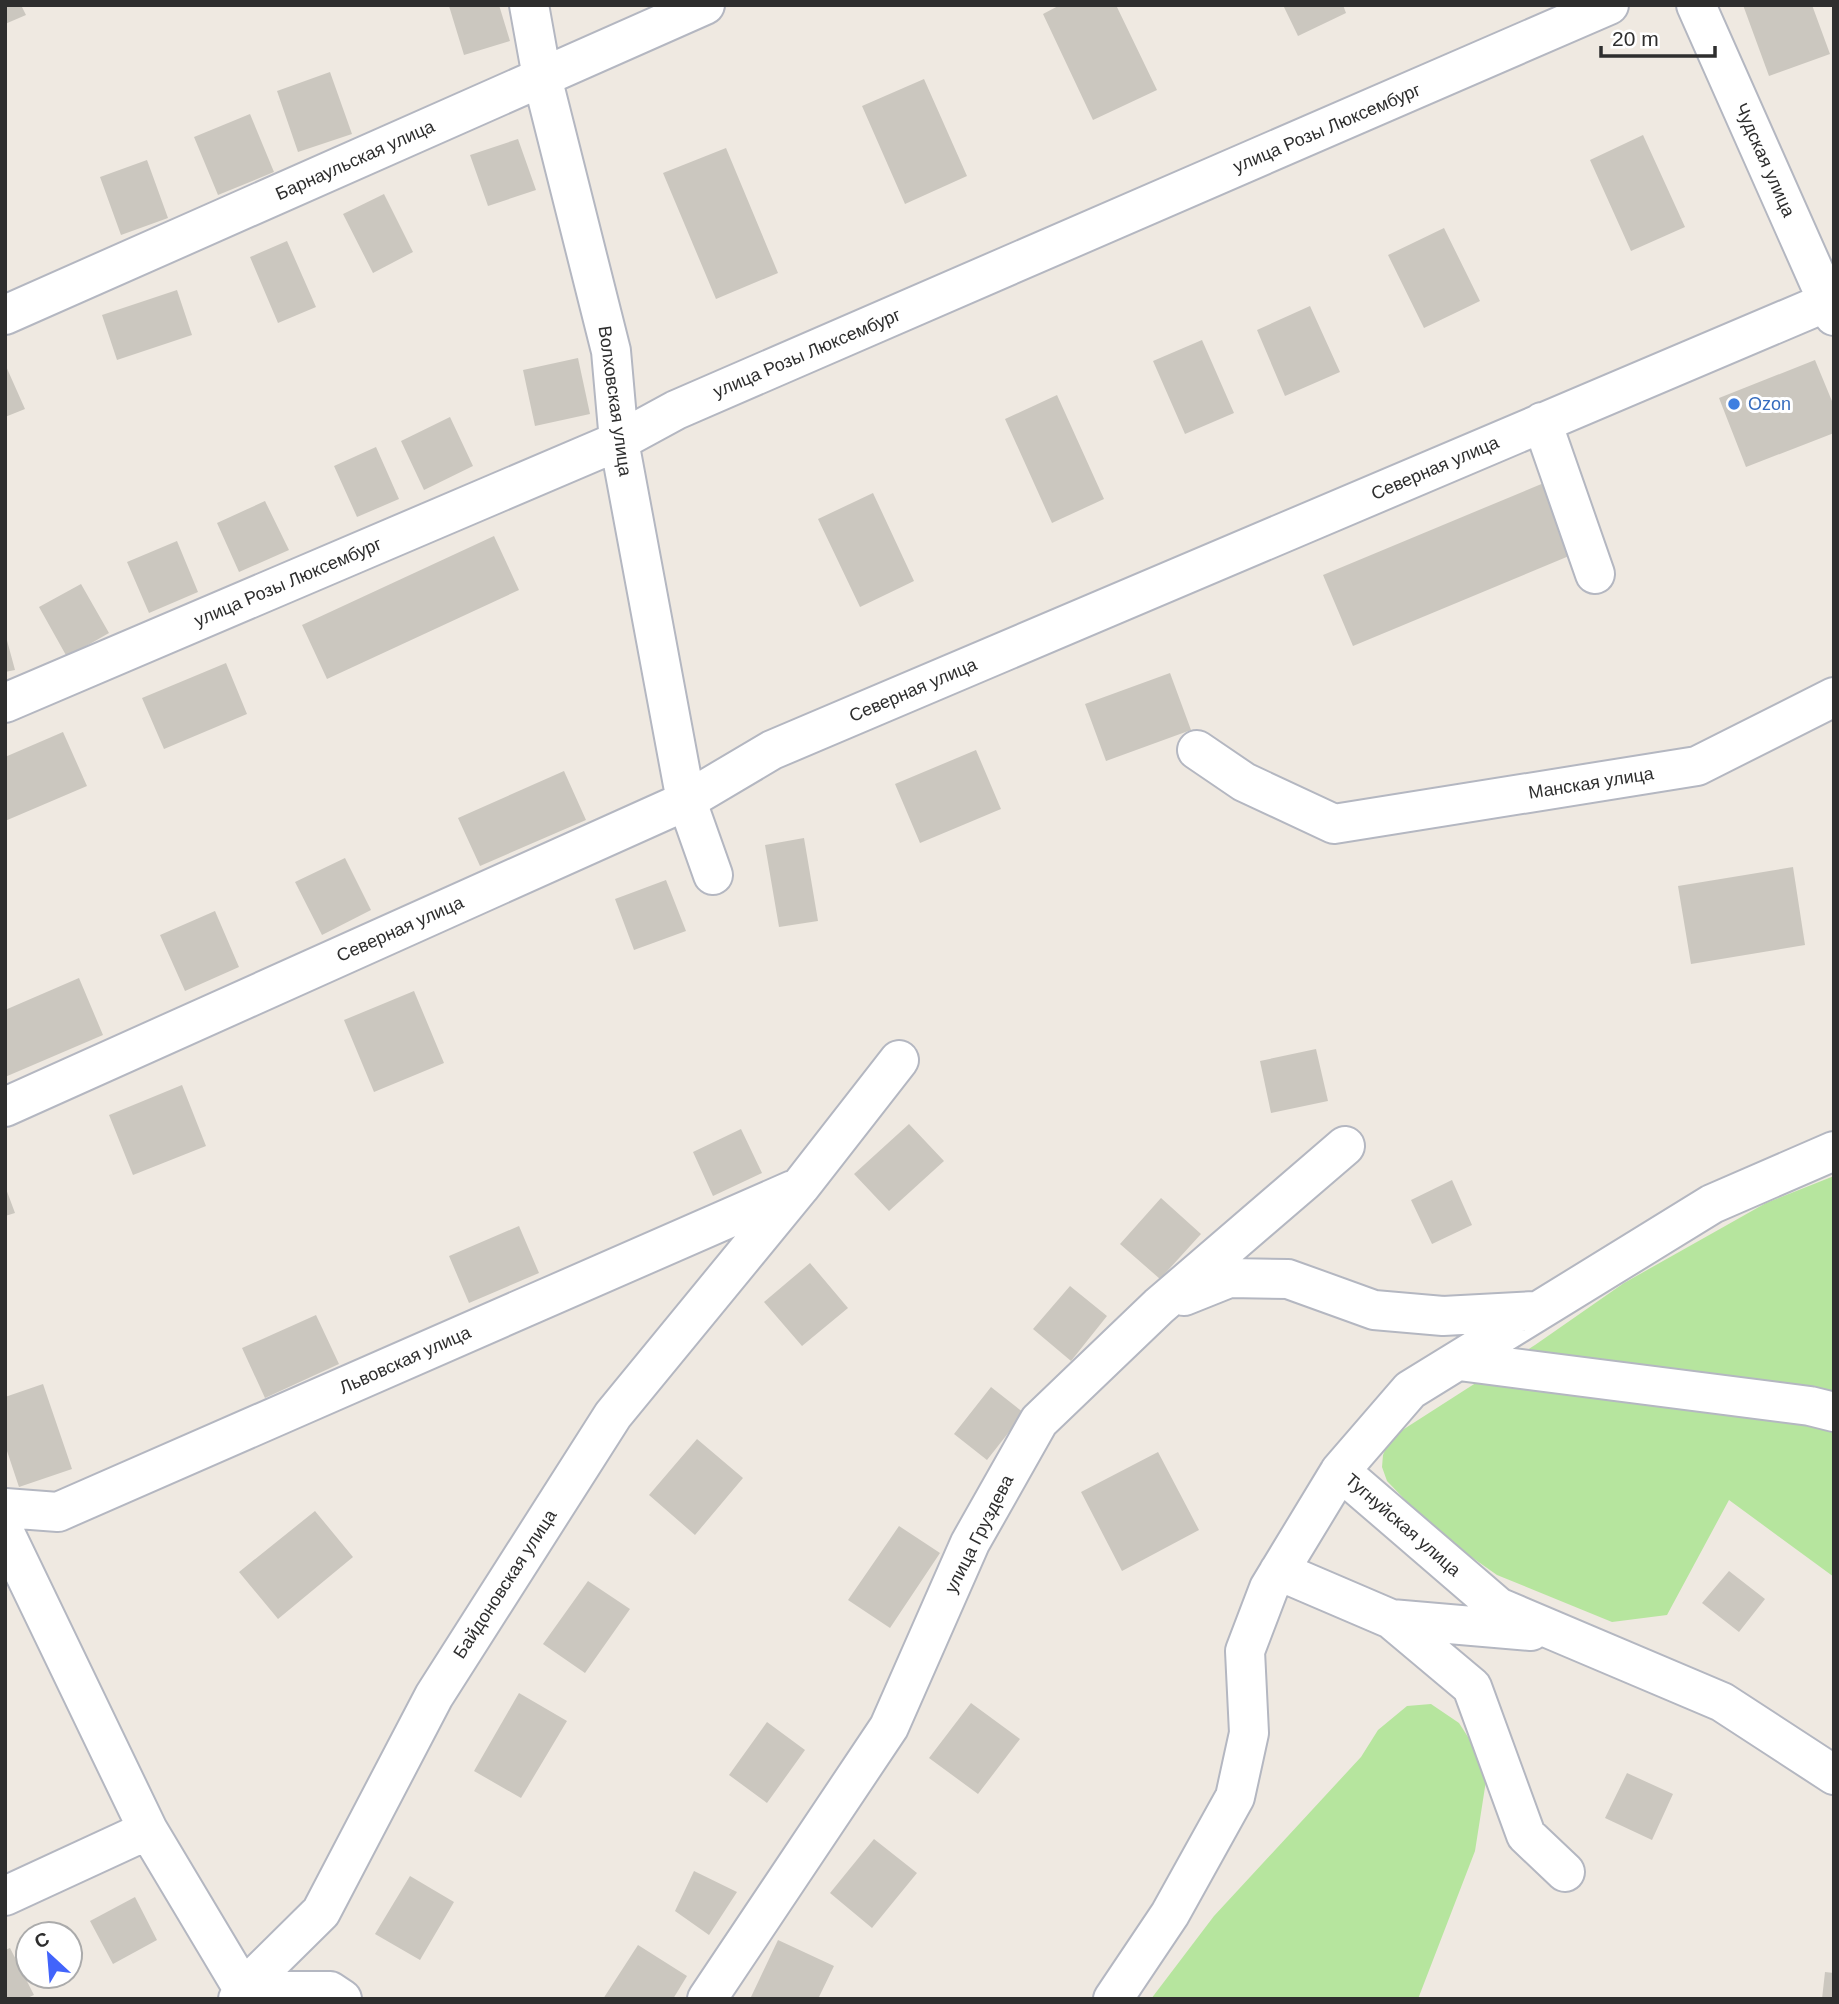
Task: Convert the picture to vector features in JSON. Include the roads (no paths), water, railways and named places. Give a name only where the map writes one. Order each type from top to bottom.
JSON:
[{"type":"street","name":"Волховская улица","points":[[529,5],[542,77],[611,352],[620,440],[685,797],[713,875]]},
{"type":"street","name":"Барнаульская улица","points":[[5,315],[705,5]]},
{"type":"street","name":"улица Розы Люксембург","points":[[5,703],[620,440],[676,410],[1609,5]]},
{"type":"street","name":"Чудская улица","points":[[1696,5],[1832,305]]},
{"type":"street","name":"Северная улица","points":[[5,1107],[685,797],[772,750],[1542,422],[1832,305]]},
{"type":"street","points":[[1542,422],[1595,574]]},
{"type":"street","name":"Манская улица","points":[[1197,750],[1244,782],[1334,824],[1697,766],[1834,697]]},
{"type":"street","name":"Байдоновская улица","points":[[241,1994],[321,1912],[434,1696],[613,1415],[900,1060]]},
{"type":"street","name":"улица Груздева","points":[[707,1999],[889,1727],[970,1544],[1039,1421],[1159,1306],[1345,1146]]},
{"type":"street","points":[[1340,1471],[1410,1390],[1712,1204],[1834,1151]]},
{"type":"street","name":"Львовская улица","points":[[5,1508],[58,1512],[800,1187]]},
{"type":"street","points":[[1159,1306],[1229,1278],[1288,1279],[1374,1310],[1443,1316],[1536,1311]]},
{"type":"street","points":[[1459,1361],[1810,1406],[1834,1412]]},
{"type":"street","name":"Тугнуйская улица","points":[[1113,1999],[1170,1914],[1235,1797],[1249,1733],[1245,1651],[1269,1588],[1340,1471],[1498,1607],[1722,1702],[1834,1775]]},
{"type":"street","points":[[5,1533],[148,1830],[241,1994],[330,1991],[342,1999]]},
{"type":"street","points":[[1279,1571],[1391,1619],[1472,1688],[1526,1835],[1565,1872]]},
{"type":"street","points":[[1391,1619],[1561,1633]]},
{"type":"street","points":[[5,1896],[148,1830]]},
{"type":"place","name":"Ozon","points":[[1734,404]]}]
